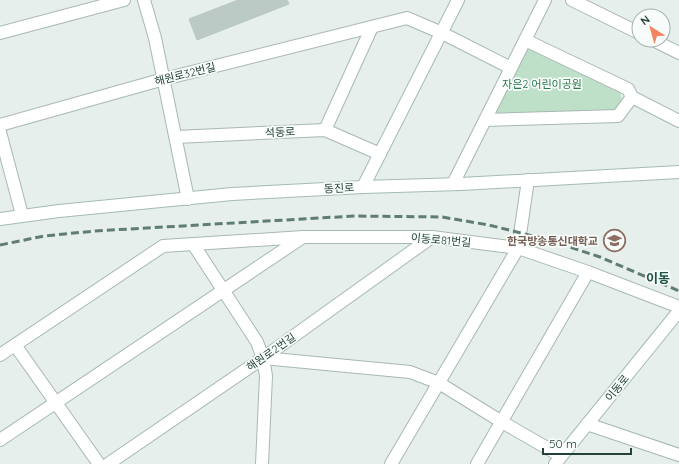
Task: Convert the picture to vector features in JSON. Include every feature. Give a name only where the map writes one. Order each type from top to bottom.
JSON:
[{"type":"street","points":[[0,33],[124,0]]},
{"type":"street","points":[[144,0],[155,38],[188,199]]},
{"type":"street","points":[[363,187],[458,0]]},
{"type":"street","points":[[453,184],[545,0]]},
{"type":"street","points":[[572,0],[631,29]]},
{"type":"street","name":"해원로32번길","points":[[0,125],[164,80],[407,18],[442,33],[511,68]]},
{"type":"street","points":[[325,130],[372,27]]},
{"type":"street","points":[[525,40],[628,89],[632,97],[679,121]]},
{"type":"street","points":[[669,48],[679,53]]},
{"type":"street","points":[[485,120],[618,116],[632,97]]},
{"type":"street","name":"석동로","points":[[176,137],[325,130],[380,154]]},
{"type":"street","points":[[0,132],[22,215]]},
{"type":"street","name":"동진로","points":[[0,218],[232,194],[528,180],[677,169]]},
{"type":"street","points":[[391,464],[518,248],[528,180]]},
{"type":"street","points":[[0,440],[303,236]]},
{"type":"street","name":"이동로81번길","points":[[0,355],[163,246],[303,236],[432,237],[518,248],[588,272],[679,307]]},
{"type":"street","name":"해원로2번길","points":[[108,464],[263,358],[432,237]]},
{"type":"street","points":[[193,244],[257,342],[263,358],[266,376],[266,389],[262,464]]},
{"type":"street","points":[[477,464],[588,272]]},
{"type":"street","name":"이동로","points":[[558,460],[679,311]]},
{"type":"street","points":[[15,345],[99,464]]},
{"type":"street","points":[[263,358],[410,372],[439,382],[558,460]]},
{"type":"street","points":[[587,424],[679,455]]},
{"type":"green space","name":"자은2 어린이공원","points":[[529,46],[620,89],[622,101],[618,110],[495,115]]},
{"type":"building","points":[[238,0],[287,0],[289,4],[197,40],[189,19]]},
{"type":"railway","points":[[0,245],[44,236],[95,231],[354,216],[442,217],[489,225],[545,239],[600,257],[679,291]]},
{"type":"place","name":"한국방송통신대학교","points":[[614,241]]},
{"type":"district","name":"이동","points":[[658,278]]}]
